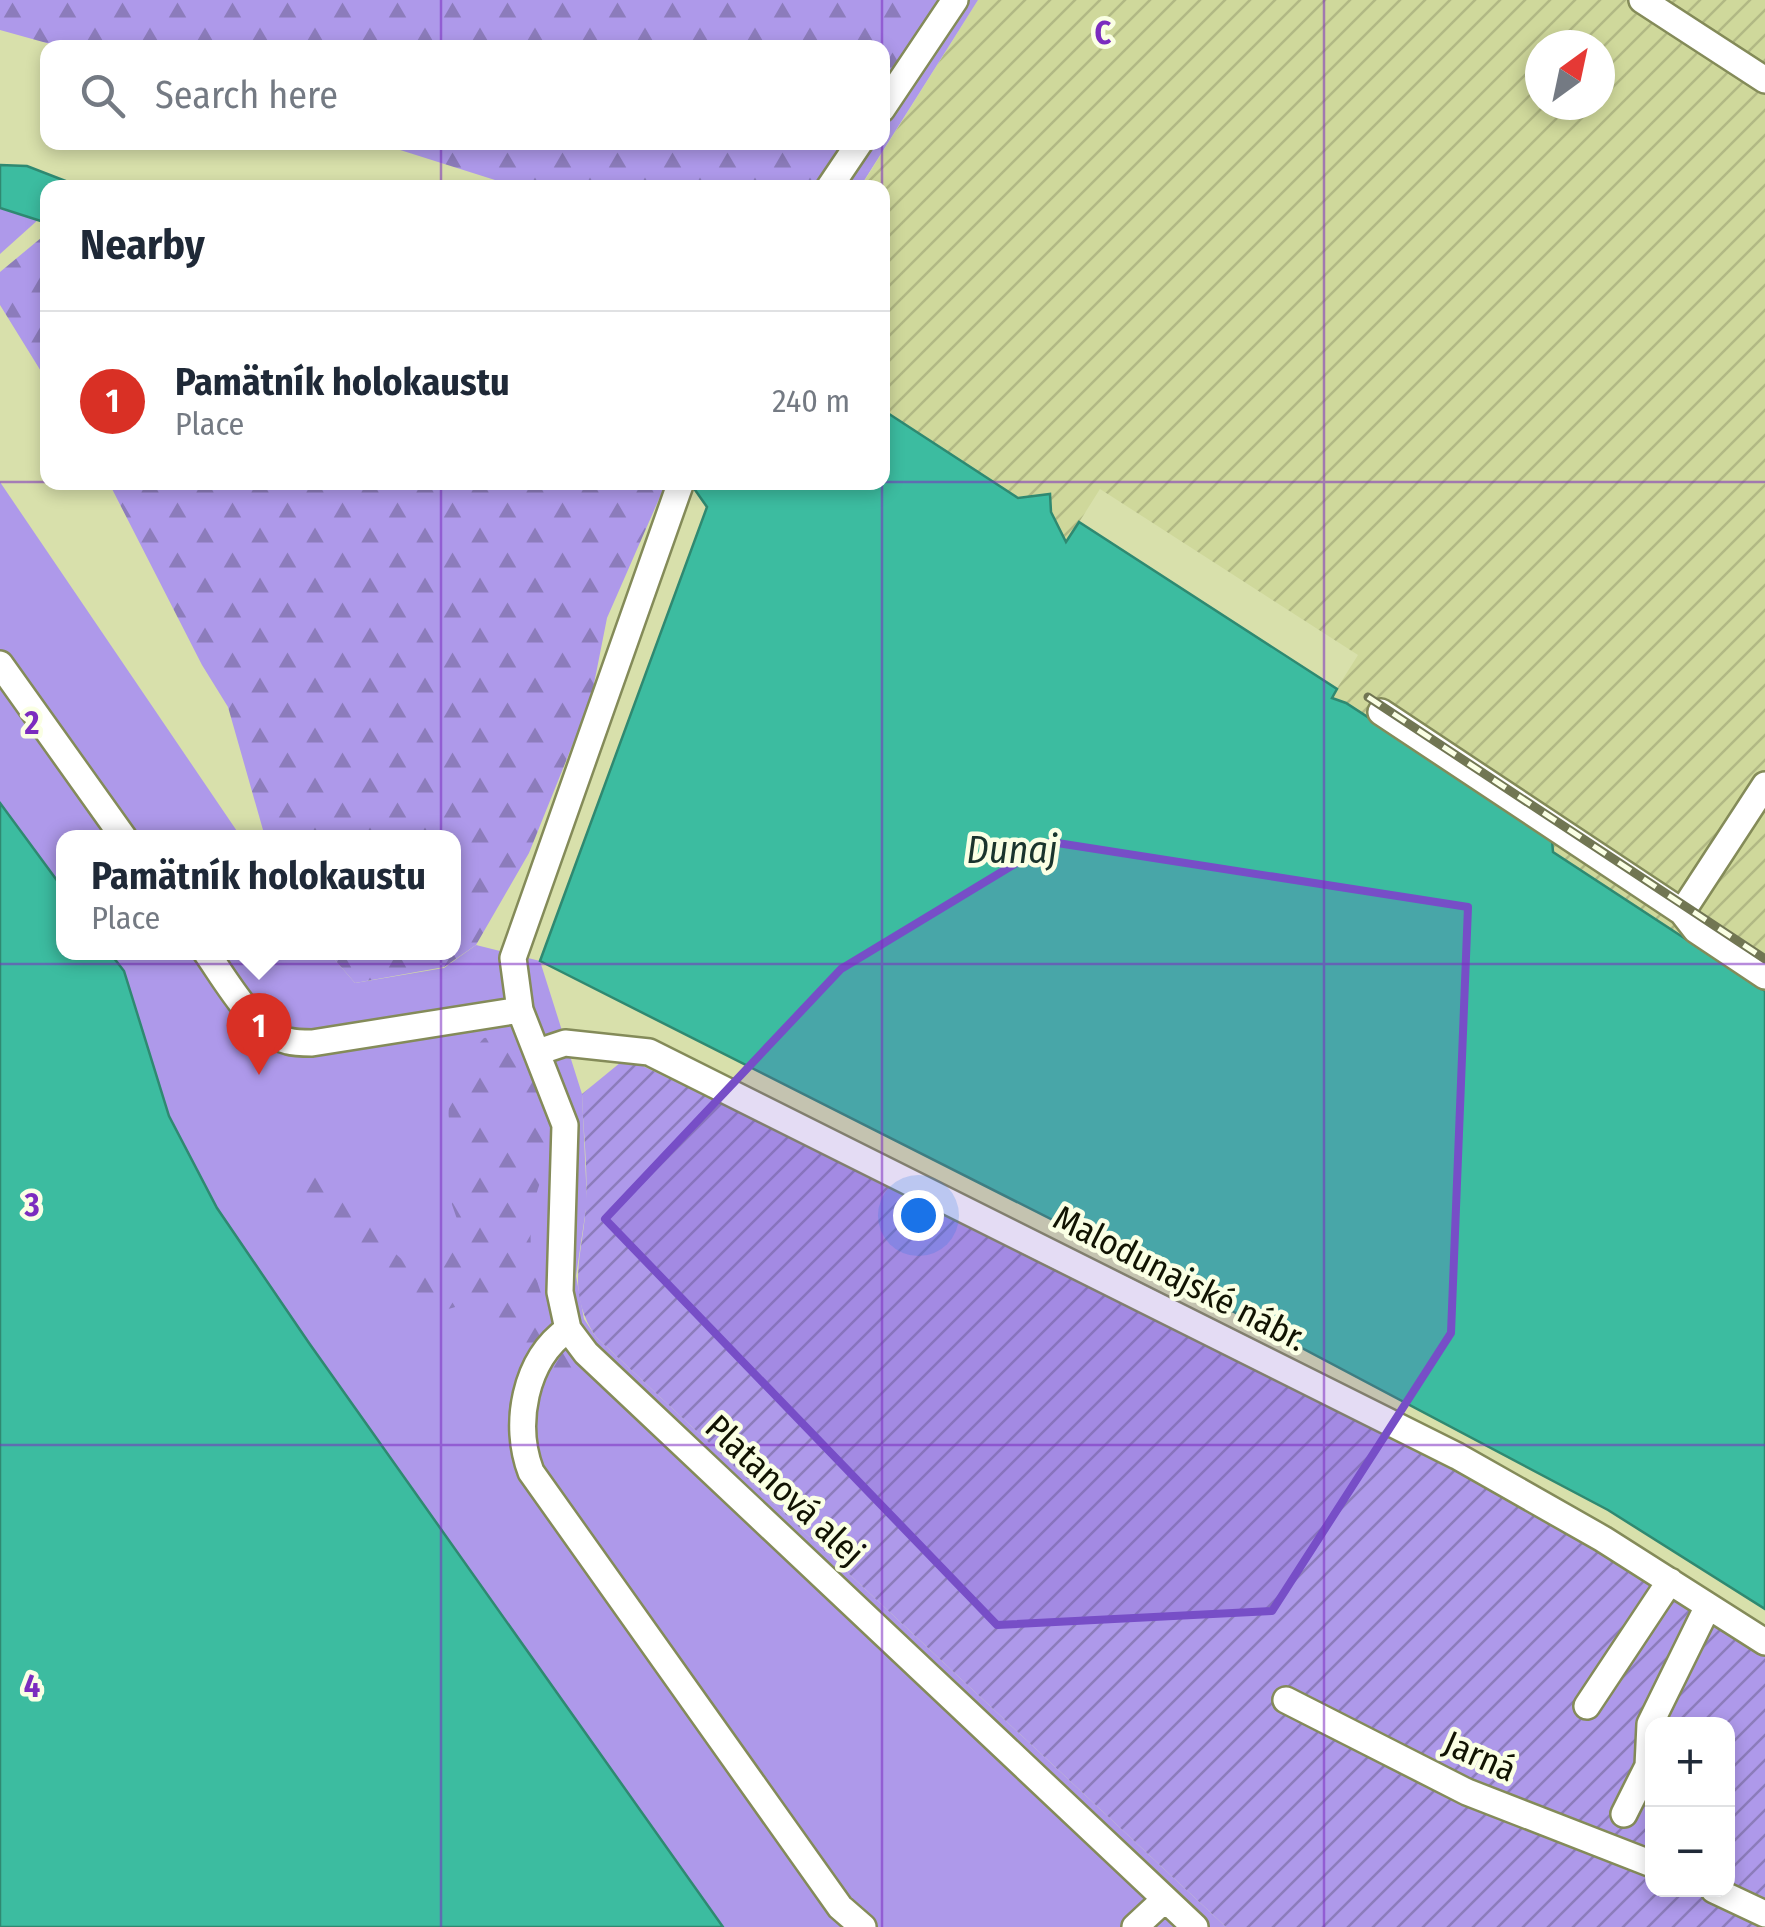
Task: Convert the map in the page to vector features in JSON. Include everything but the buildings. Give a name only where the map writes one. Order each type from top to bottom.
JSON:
[{"type":"street","points":[[890,97],[955,0]]},
{"type":"street","points":[[1642,0],[1762,71]]},
{"type":"street","points":[[834,180],[855,150]]},
{"type":"street","points":[[678,490],[512,958],[520,1010],[565,1125],[560,1292],[568,1330],[547,1348],[530,1384],[524,1404],[523,1440],[531,1472],[840,1907],[863,1927]]},
{"type":"street","points":[[0,664],[118,830]]},
{"type":"street","points":[[1382,712],[1682,912],[1696,930],[1765,976]]},
{"type":"street","points":[[1682,912],[1765,785]]},
{"type":"street","points":[[212,960],[258,1022],[288,1042],[312,1043],[520,1010]]},
{"type":"street","name":"Malodunajské nábr.","points":[[538,1052],[565,1043],[648,1052],[1457,1456],[1527,1494],[1765,1642]]},
{"type":"street","name":"Platanová alej","points":[[568,1330],[586,1353],[1194,1927]]},
{"type":"street","points":[[1587,1706],[1670,1582]]},
{"type":"street","points":[[1624,1814],[1648,1766],[1650,1724],[1708,1606]]},
{"type":"street","name":"Jarná","points":[[1286,1700],[1468,1792],[1645,1861]]},
{"type":"street","points":[[1729,1897],[1765,1914]]},
{"type":"street","points":[[1136,1927],[1164,1900]]},
{"type":"highlighted area","points":[[1051,842],[1468,907],[1451,1333],[1272,1611],[997,1625],[605,1219],[841,969]]},
{"type":"shaded area","points":[[978,0],[1765,0],[1765,991],[1553,851],[1552,840],[1331,698],[1358,655],[1100,489],[1066,543],[1051,512],[1019,498],[890,415],[890,180],[865,180],[884,150],[890,150],[890,140]]},
{"type":"green space","points":[[0,0],[939,0],[890,75],[890,40],[40,41],[0,30]]},
{"type":"green space","points":[[939,0],[978,0],[890,139],[890,75]]},
{"type":"green space","points":[[400,150],[841,150],[822,180],[495,180]]},
{"type":"green space","points":[[841,150],[883,150],[864,180],[822,180]]},
{"type":"green space","points":[[0,208],[39,219],[0,254]]},
{"type":"green space","points":[[40,239],[40,370],[0,305],[0,272]]},
{"type":"green space","points":[[0,482],[236,830],[56,830],[56,879],[0,803]]},
{"type":"green space","points":[[113,490],[663,490],[607,618],[591,699],[529,853],[476,945],[461,955],[461,830],[263,830],[228,707],[202,665]]},
{"type":"green space","points":[[476,945],[540,961],[582,1094],[587,1202],[576,1276],[584,1319],[596,1337],[1226,1927],[723,1927],[217,1208],[169,1116],[124,971],[115,960],[335,960],[355,983],[444,968],[461,960]]},
{"type":"green space","points":[[335,960],[454,960],[444,967],[355,983]]},
{"type":"green space","points":[[494,1037],[523,1054],[542,1093],[538,1097],[505,1097],[494,1103],[490,1115],[508,1131],[545,1123],[549,1127],[549,1153],[532,1218],[532,1257],[551,1317],[586,1370],[588,1377],[580,1387],[569,1388],[527,1371],[509,1349],[497,1314],[480,1299],[441,1309],[418,1306],[391,1294],[296,1186],[303,1165],[311,1160],[320,1164],[386,1245],[420,1276],[431,1277],[442,1271],[447,1242],[458,1222],[449,1196],[474,1149],[449,1118],[451,1100],[479,1044],[484,1038]]},
{"type":"green space","points":[[626,1058],[962,1218],[1482,1478],[1765,1651],[1765,1927],[1226,1927],[596,1337],[586,1320],[578,1287],[586,1189],[582,1094]]},
{"type":"water","points":[[0,165],[27,166],[63,180],[40,180],[40,221],[0,208]]},
{"type":"water","name":"Dunaj","points":[[890,415],[1018,498],[1050,494],[1051,512],[1066,542],[1079,522],[1337,689],[1332,698],[1346,703],[1546,833],[1552,840],[1553,852],[1765,991],[1765,1609],[1608,1510],[1215,1302],[540,961],[707,507],[695,490],[890,490]]},
{"type":"water","points":[[0,803],[56,879],[56,960],[115,960],[124,971],[169,1116],[217,1208],[723,1927],[0,1927]]},
{"type":"railway","points":[[1368,697],[1765,959]]},
{"type":"place","name":"Pamätník holokaustu","points":[[259,1075]]}]
